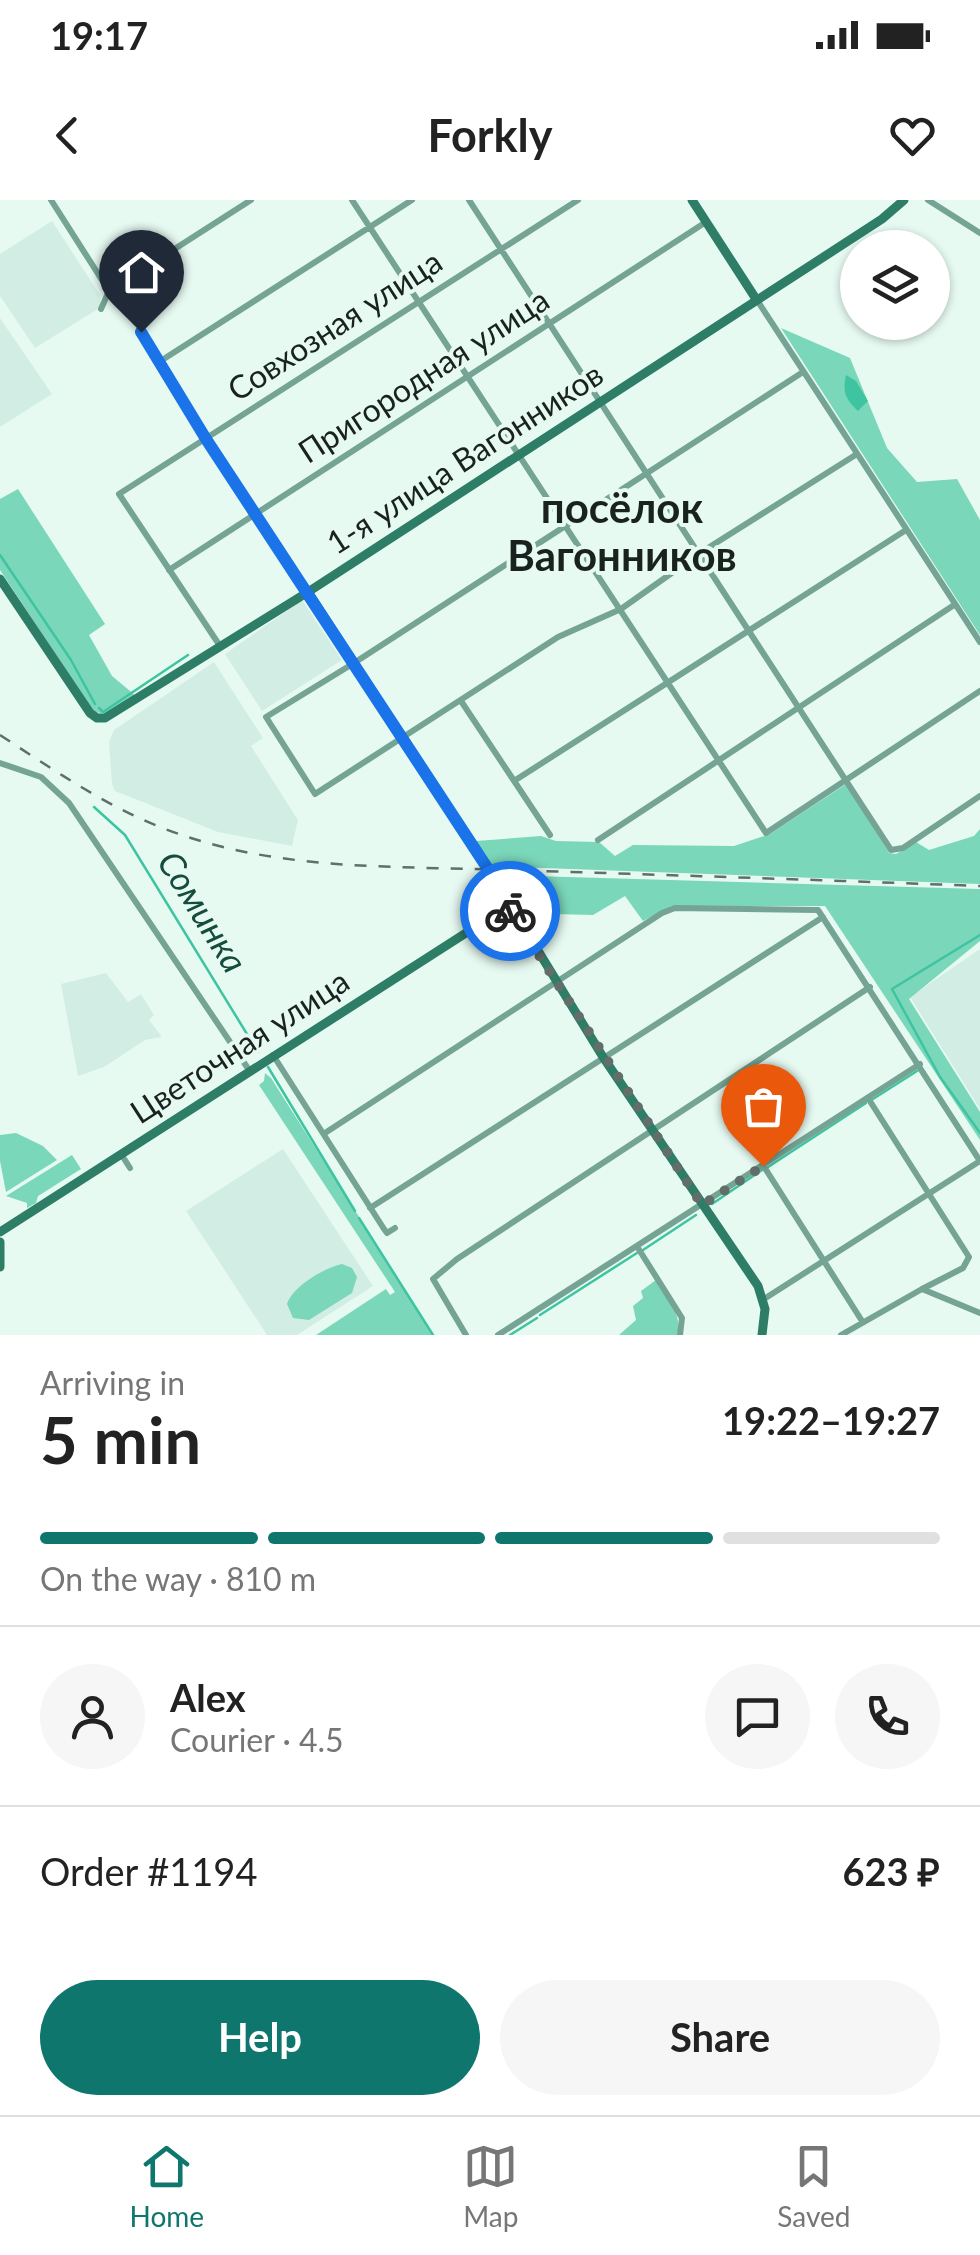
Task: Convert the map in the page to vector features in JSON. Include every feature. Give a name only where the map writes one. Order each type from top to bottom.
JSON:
[{"type":"street","points":[[51,200],[109,291]]},
{"type":"street","points":[[102,309],[109,291],[252,200]]},
{"type":"street","points":[[352,200],[766,832],[980,691]]},
{"type":"street","points":[[159,362],[412,200]]},
{"type":"street","points":[[469,200],[890,850],[903,848],[980,796]]},
{"type":"street","name":"Совхозная улица","points":[[169,570],[118,494],[578,200]]},
{"type":"street","points":[[692,200],[980,642]]},
{"type":"street","name":"1-я улица Вагонников","points":[[0,578],[90,713],[97,718],[107,717],[308,592],[882,219],[904,200]]},
{"type":"street","points":[[928,200],[980,232]]},
{"type":"street","name":"Пригородная улица","points":[[169,570],[706,222]]},
{"type":"street","points":[[141,332],[206,439],[488,869],[603,1057],[758,1286],[766,1316],[762,1335]]},
{"type":"street","points":[[803,372],[566,528],[266,717],[314,794],[558,637],[621,609],[857,454]]},
{"type":"street","points":[[514,780],[906,530]]},
{"type":"street","points":[[169,570],[220,646]]},
{"type":"street","points":[[598,840],[954,605]]},
{"type":"street","points":[[461,700],[550,835]]},
{"type":"street","points":[[0,763],[41,777],[68,803],[249,1070]]},
{"type":"street","name":"Цветочная улица","points":[[0,1232],[508,906]]},
{"type":"street","points":[[325,1133],[674,908],[820,914]]},
{"type":"street","points":[[764,1299],[980,1161],[820,914]]},
{"type":"street","points":[[370,1208],[820,914]]},
{"type":"street","points":[[466,1335],[433,1279],[457,1259],[870,987]]},
{"type":"street","points":[[272,1054],[387,1233],[395,1228]]},
{"type":"street","points":[[498,1335],[920,1064]]},
{"type":"street","points":[[841,1335],[968,1263],[967,1252],[868,1098]]},
{"type":"street","points":[[121,1154],[130,1168]]},
{"type":"street","points":[[763,1166],[862,1321]]},
{"type":"street","points":[[0,1242],[0,1267]]},
{"type":"street","points":[[638,1248],[682,1318],[680,1335]]},
{"type":"street","points":[[922,1290],[980,1313]]},
{"type":"shaded area","points":[[52,221],[100,295],[101,307],[35,348],[0,296],[0,254]]},
{"type":"shaded area","points":[[0,318],[52,394],[0,427]]},
{"type":"shaded area","points":[[781,328],[850,358],[887,448],[917,482],[957,479],[980,520],[980,635]]},
{"type":"shaded area","points":[[846,375],[856,381],[868,401],[858,411],[846,395]]},
{"type":"shaded area","points":[[18,489],[105,624],[89,635],[112,676],[136,696],[113,710],[102,713],[91,708],[0,570],[0,499]]},
{"type":"shaded area","points":[[302,600],[342,660],[262,711],[225,654]]},
{"type":"shaded area","points":[[214,662],[263,738],[251,746],[298,820],[292,846],[218,832],[115,791],[112,784],[109,742],[114,730]]},
{"type":"shaded area","points":[[846,784],[889,853],[896,854],[916,842],[929,850],[974,836],[980,829],[980,884],[490,866],[476,841],[541,836],[556,841],[599,842],[615,856],[633,845],[734,846],[770,834]]},
{"type":"shaded area","points":[[497,875],[980,889],[980,941],[909,999],[980,1112],[980,1140],[825,906],[672,906],[643,921],[625,896],[593,915],[517,911]]},
{"type":"shaded area","points":[[980,949],[980,1109],[910,997]]},
{"type":"shaded area","points":[[106,973],[128,1002],[141,994],[154,1015],[149,1020],[162,1037],[145,1040],[104,1067],[78,1076],[61,984]]},
{"type":"shaded area","points":[[265,1073],[434,1335],[316,1335],[386,1289],[390,1295],[395,1292],[259,1085]]},
{"type":"shaded area","points":[[16,1133],[43,1146],[57,1160],[6,1192],[0,1135]]},
{"type":"shaded area","points":[[283,1149],[373,1286],[297,1335],[267,1335],[186,1211]]},
{"type":"shaded area","points":[[72,1155],[81,1169],[38,1196],[36,1203],[27,1208],[27,1203],[6,1196]]},
{"type":"shaded area","points":[[342,1264],[352,1268],[357,1277],[352,1293],[309,1320],[293,1318],[287,1304],[290,1297],[302,1284]]},
{"type":"shaded area","points":[[656,1280],[676,1313],[678,1335],[619,1335],[636,1320],[633,1306],[643,1298],[641,1291]]},
{"type":"waterway","points":[[0,555],[71,660],[95,704]]},
{"type":"waterway","points":[[99,708],[103,712],[188,655]]},
{"type":"waterway","name":"Соминка","points":[[94,807],[125,835],[258,1052]]},
{"type":"waterway","points":[[980,935],[892,989],[940,1077],[980,1133]]},
{"type":"waterway","name":"Соминка","points":[[268,1067],[355,1211]]},
{"type":"waterway","points":[[873,1099],[917,1071]]},
{"type":"waterway","points":[[768,1167],[866,1103]]},
{"type":"waterway","points":[[712,1204],[762,1170]]},
{"type":"waterway","points":[[643,1250],[696,1215]]},
{"type":"waterway","name":"Соминка","points":[[359,1218],[433,1335]]},
{"type":"waterway","points":[[540,1315],[637,1253]]},
{"type":"waterway","points":[[510,1335],[537,1318]]},
{"type":"railway","points":[[0,735],[86,790],[155,825],[260,855],[384,867],[980,886]]},
{"type":"way so far","points":[[510,911],[702,1205],[763,1166]]},
{"type":"district","name":"посёлок Вагонников","points":[[622,532]]},
{"type":"route","points":[[141,332],[206,439],[488,869],[510,911]]}]
